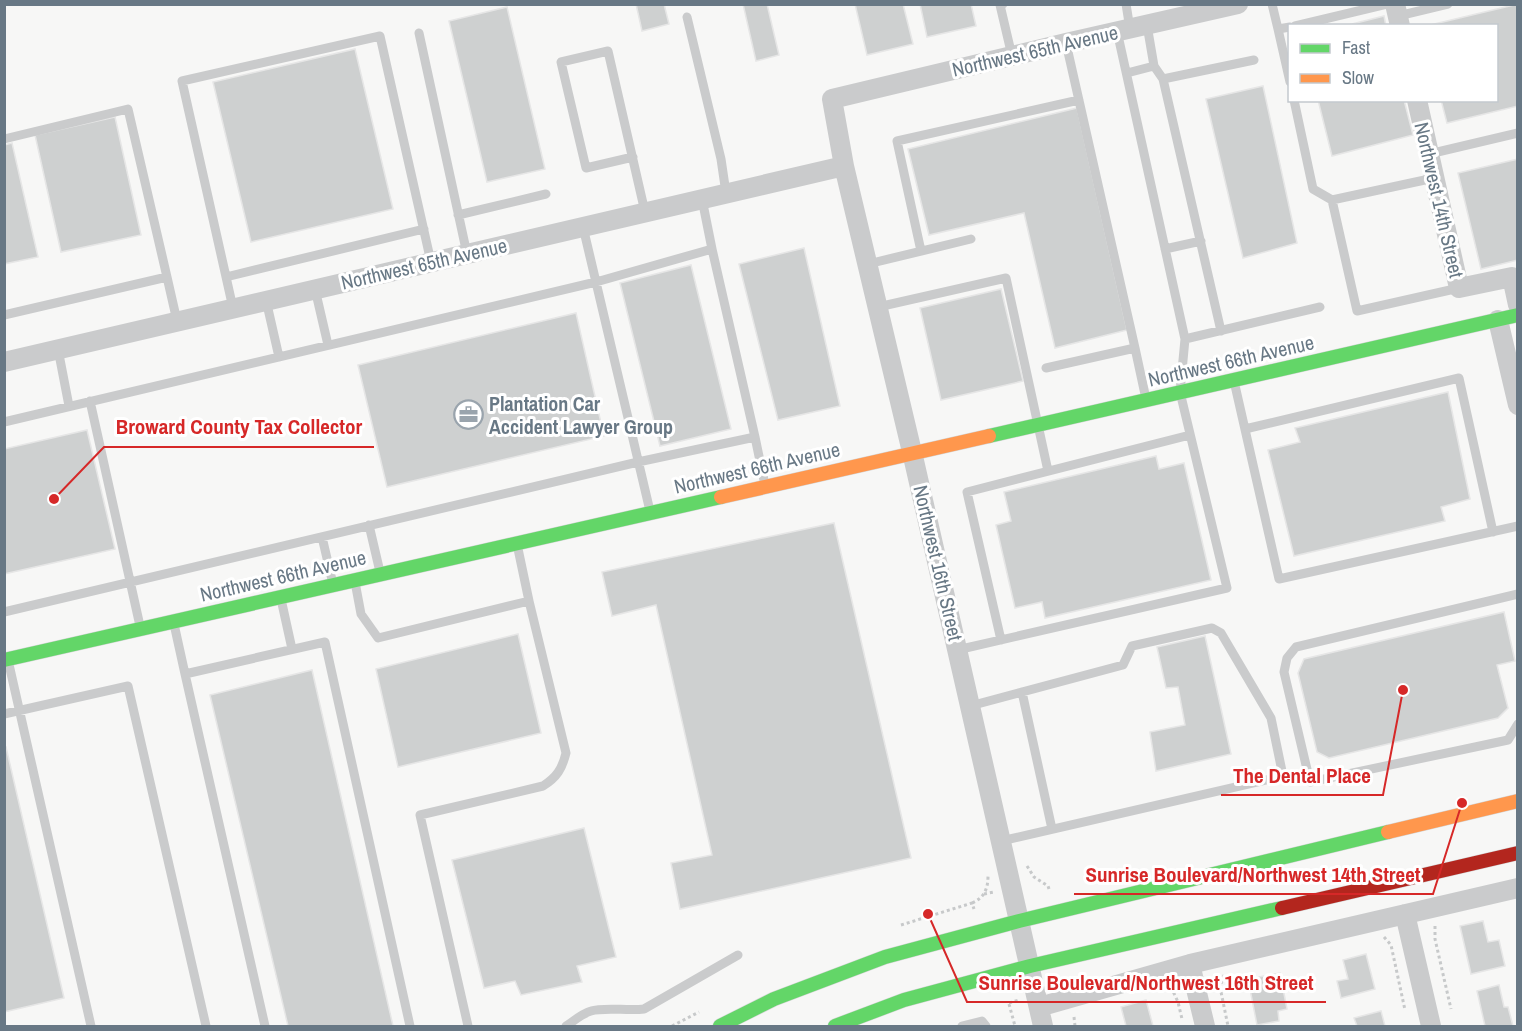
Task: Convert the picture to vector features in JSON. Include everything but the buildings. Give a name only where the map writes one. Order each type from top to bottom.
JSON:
[{"type":"main road","name":"Northwest 66th Avenue","points":[[6,659],[1508,318]]},
{"type":"main road","points":[[736,1026],[774,999],[885,957],[1019,921],[1518,801]]},
{"type":"main road","points":[[835,1026],[904,1000],[1030,966],[1518,853]]},
{"type":"main road","points":[[720,1026],[756,1010]]},
{"type":"street","name":"Northwest 65th Avenue","points":[[832,99],[1233,5]]},
{"type":"street","name":"Northwest 16th Street","points":[[832,99],[844,166],[1043,1026]]},
{"type":"street","name":"Northwest 14th Street","points":[[1417,102],[1459,288],[1515,277],[1518,305]]},
{"type":"street","name":"Northwest 65th Avenue","points":[[4,362],[844,166]]},
{"type":"street","points":[[1508,318],[1518,405]]},
{"type":"street","points":[[1039,1007],[1190,964],[1518,888]]},
{"type":"street","points":[[1405,914],[1431,1026]]},
{"type":"street","points":[[1190,964],[1205,1026]]},
{"type":"lane","points":[[1003,4],[1000,5],[1012,56]]},
{"type":"lane","points":[[1126,4],[1132,28],[1163,79],[1221,331]]},
{"type":"lane","points":[[1272,4],[1288,73]]},
{"type":"lane","points":[[1310,24],[1448,4]]},
{"type":"lane","points":[[687,17],[721,159],[726,193]]},
{"type":"lane","points":[[1278,29],[1288,27]]},
{"type":"lane","points":[[957,650],[1227,588],[1180,392],[1185,339],[1126,73],[1132,28]]},
{"type":"lane","points":[[419,33],[467,254]]},
{"type":"lane","points":[[233,308],[182,81],[380,36],[431,262]]},
{"type":"lane","points":[[1066,43],[1146,400]]},
{"type":"lane","points":[[633,157],[586,168],[561,62],[608,51],[633,157],[645,212]]},
{"type":"lane","points":[[1163,79],[1254,60]]},
{"type":"lane","points":[[1126,73],[1154,66]]},
{"type":"lane","points":[[921,251],[897,141],[1079,100]]},
{"type":"lane","points":[[1294,102],[1313,189],[1332,200],[1434,178]]},
{"type":"lane","points":[[4,139],[128,109],[177,321]]},
{"type":"lane","points":[[1429,154],[1518,133]]},
{"type":"lane","points":[[458,215],[546,194]]},
{"type":"lane","points":[[702,199],[765,486]]},
{"type":"lane","points":[[1332,200],[1357,311],[1459,288]]},
{"type":"lane","points":[[583,227],[650,513]]},
{"type":"lane","points":[[226,276],[424,229]]},
{"type":"lane","points":[[868,264],[971,239]]},
{"type":"lane","points":[[1165,249],[1201,241]]},
{"type":"lane","points":[[4,422],[596,282],[712,249]]},
{"type":"lane","points":[[4,315],[167,277]]},
{"type":"lane","points":[[878,307],[1006,278],[1048,471]]},
{"type":"lane","points":[[315,289],[328,345]]},
{"type":"lane","points":[[266,300],[279,357]]},
{"type":"lane","points":[[1185,339],[1320,308]]},
{"type":"lane","points":[[1046,368],[1135,348]]},
{"type":"lane","points":[[58,349],[69,406]]},
{"type":"lane","points":[[1245,429],[1459,378],[1493,532]]},
{"type":"lane","points":[[1234,380],[1279,579],[1518,526]]},
{"type":"lane","points":[[90,401],[141,629]]},
{"type":"lane","points":[[1001,640],[967,492],[1190,435]]},
{"type":"lane","points":[[4,612],[638,462],[754,437]]},
{"type":"lane","points":[[369,525],[381,574]]},
{"type":"lane","points":[[322,537],[333,585]]},
{"type":"lane","points":[[468,1026],[420,815],[543,786],[555,778],[562,767],[566,753],[517,543]]},
{"type":"lane","points":[[354,580],[362,614],[378,638],[529,601]]},
{"type":"lane","points":[[1518,594],[1296,647],[1287,658],[1284,672],[1310,782],[1508,740],[1518,724]]},
{"type":"lane","points":[[281,597],[292,649]]},
{"type":"lane","points":[[173,621],[264,1026]]},
{"type":"lane","points":[[970,706],[1123,665],[1132,646],[1212,628],[1221,633],[1271,718],[1274,729],[1283,776],[1001,841]]},
{"type":"lane","points":[[185,674],[325,642],[410,1026]]},
{"type":"lane","points":[[6,659],[91,1026]]},
{"type":"lane","points":[[4,714],[128,686],[206,1026]]},
{"type":"lane","points":[[1022,692],[1052,829]]},
{"type":"lane","points":[[566,1026],[582,1014],[593,1010],[644,1009],[738,955]]},
{"type":"lane","points":[[962,1026],[982,1022],[986,1026]]},
{"type":"path","points":[[972,903],[978,901],[984,894],[988,884],[988,871]]},
{"type":"path","points":[[1437,924],[1434,932],[1435,939],[1451,1009]]},
{"type":"path","points":[[1378,933],[1390,945],[1405,1010]]},
{"type":"path","points":[[1228,970],[1223,976],[1220,987],[1228,1026]]},
{"type":"path","points":[[1004,995],[1009,1003],[1015,1026]]},
{"type":"traffic: fast","points":[[989,436],[1518,315]]},
{"type":"traffic: fast","points":[[4,660],[721,497]]},
{"type":"traffic: fast","points":[[720,1026],[774,999],[885,957],[1019,921],[1388,832]]},
{"type":"traffic: fast","points":[[835,1026],[904,1000],[1030,966],[1282,908]]},
{"type":"traffic: slow","points":[[721,497],[989,436]]},
{"type":"traffic: slow","points":[[1388,832],[1518,801]]},
{"type":"traffic: jam","points":[[1282,908],[1518,853]]},
{"type":"place","name":"Plantation Car Accident Lawyer Group","points":[[468,415]]},
{"type":"place","name":"Broward County Tax Collector","points":[[54,499]]},
{"type":"place","name":"The Dental Place","points":[[1403,690]]},
{"type":"place","name":"Sunrise Boulevard/Northwest 14th Street","points":[[1462,803]]},
{"type":"place","name":"Sunrise Boulevard/Northwest 16th Street","points":[[928,914]]}]
